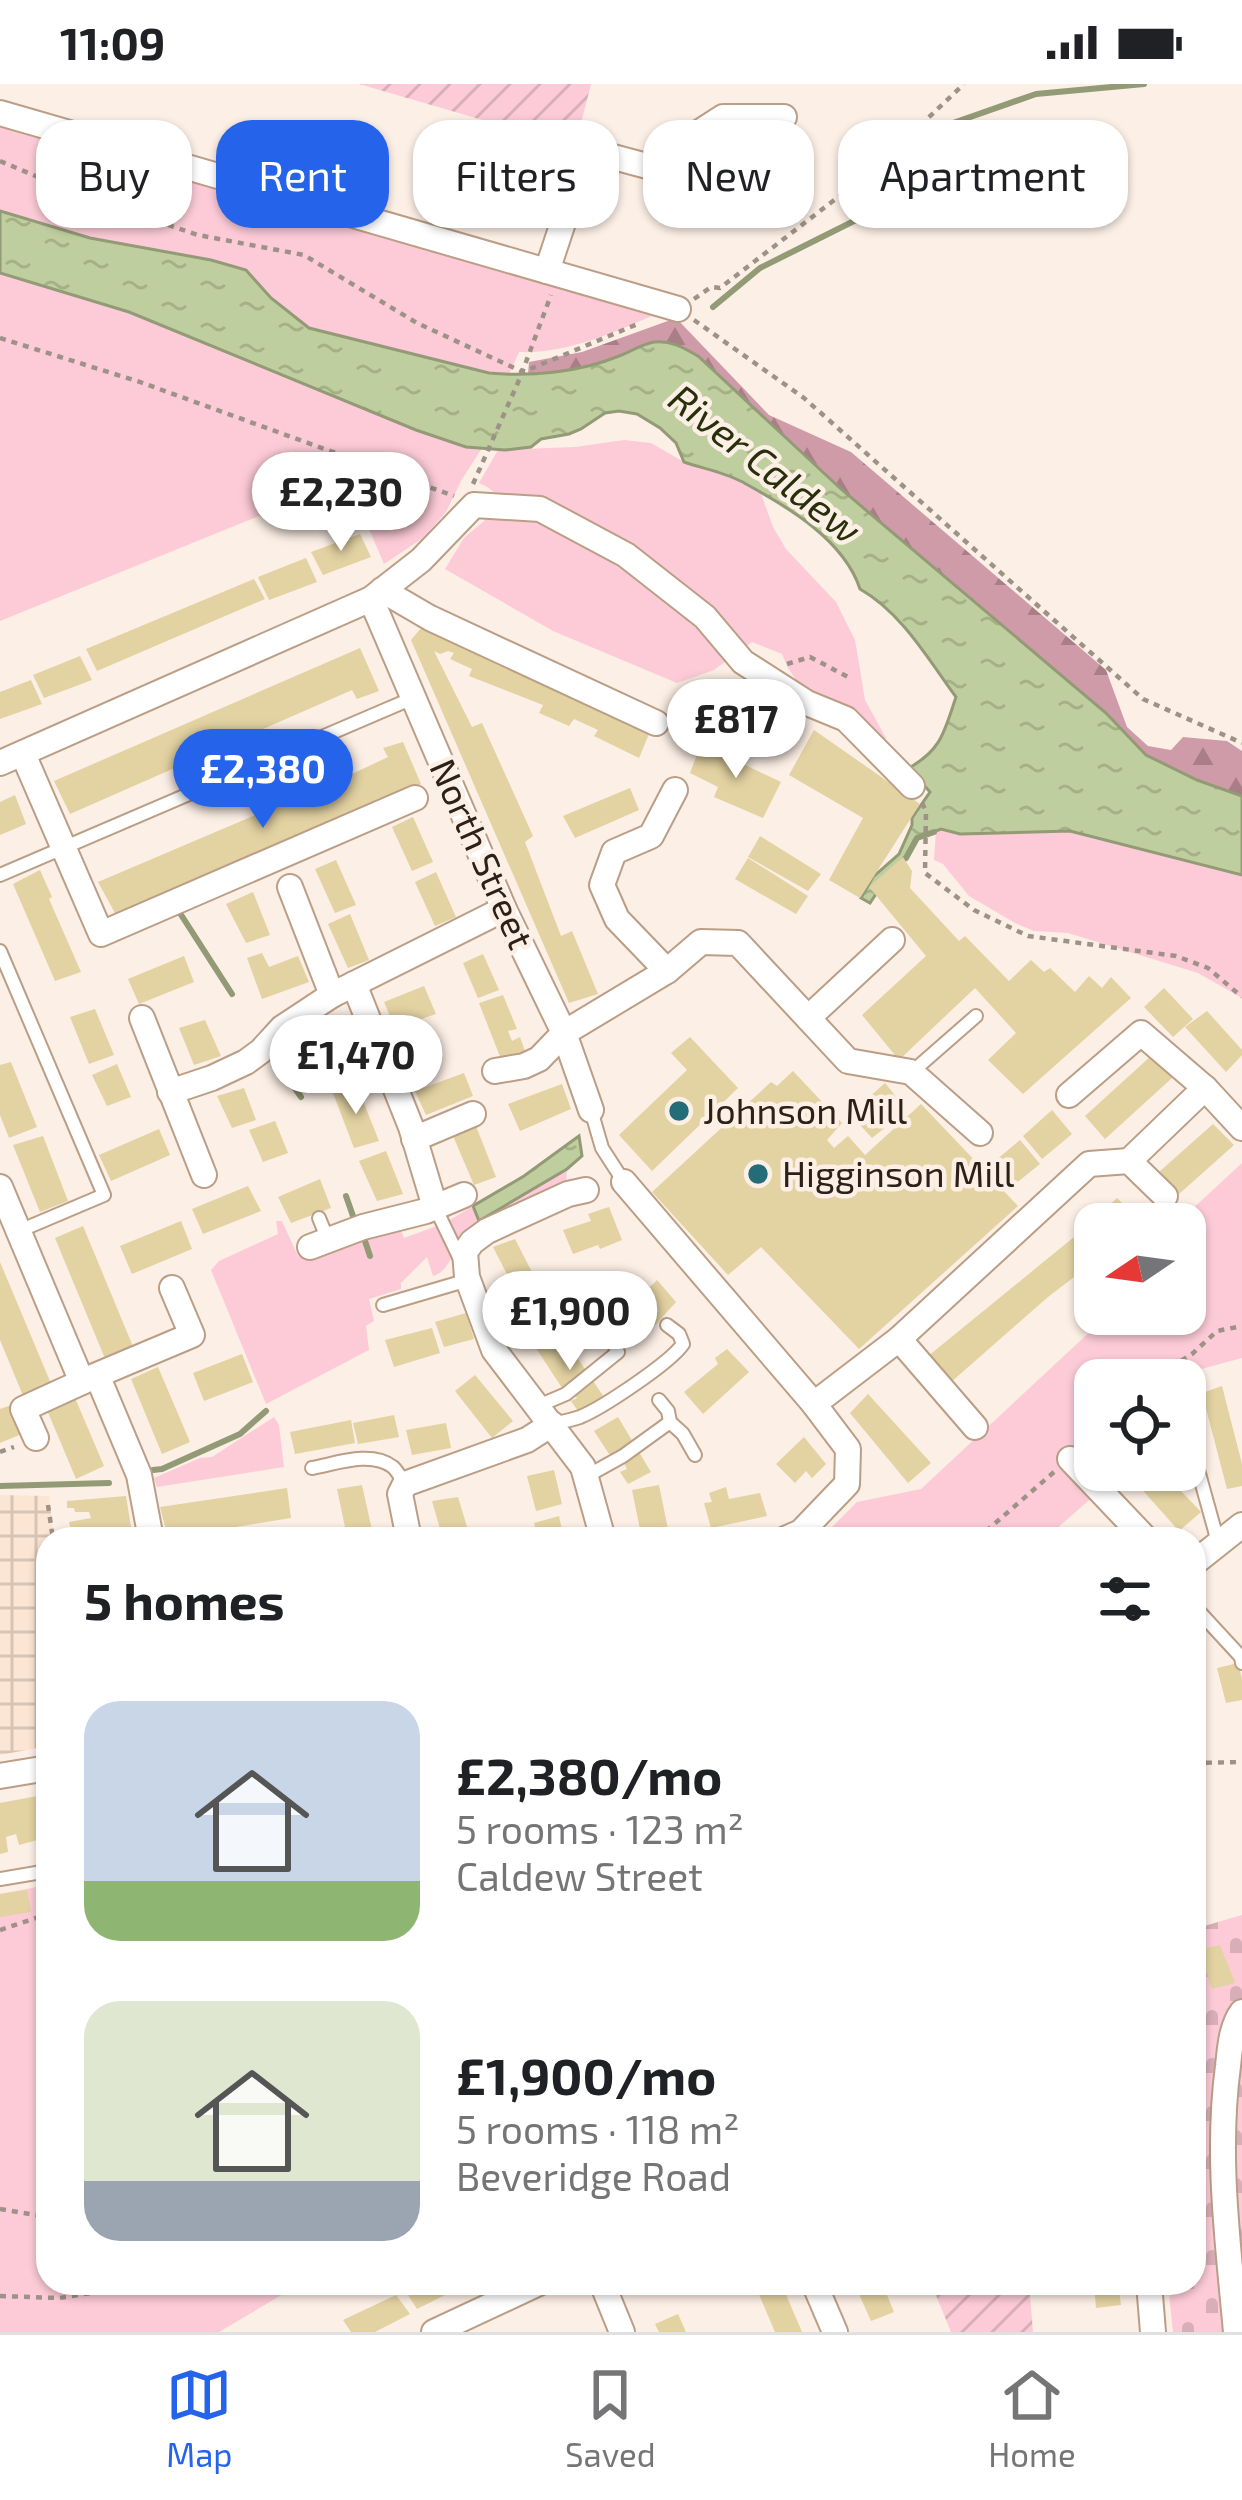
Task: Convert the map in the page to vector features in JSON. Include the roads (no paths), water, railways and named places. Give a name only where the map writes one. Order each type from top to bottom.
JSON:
[{"type":"street","points":[[0,113],[678,309]]},
{"type":"street","points":[[552,273],[586,150],[647,166],[723,117],[784,117]]},
{"type":"street","points":[[415,798],[101,934],[63,849],[12,758],[376,594],[421,560],[473,496],[540,509],[626,555],[705,617],[743,662],[807,703],[846,719],[912,786]]},
{"type":"street","points":[[376,594],[656,723]]},
{"type":"street","name":"North Street","points":[[376,594],[413,698],[504,909],[564,1033],[591,1110]]},
{"type":"street","points":[[667,970],[617,919],[602,885],[614,852],[651,836],[675,790]]},
{"type":"street","points":[[290,887],[414,1139],[435,1207]]},
{"type":"street","points":[[170,1092],[246,1062],[282,1028],[343,990],[504,909]]},
{"type":"street","points":[[808,1018],[892,940]]},
{"type":"street","points":[[495,1070],[539,1059],[564,1033],[667,970],[701,942],[738,943],[848,1061],[911,1072],[980,1133]]},
{"type":"street","points":[[142,1018],[204,1175]]},
{"type":"street","points":[[1069,1095],[1142,1033],[1242,1128]]},
{"type":"street","points":[[814,1404],[899,1339],[1089,1164],[1129,1161],[1205,1088]]},
{"type":"street","points":[[414,1139],[472,1114]]},
{"type":"street","points":[[1129,1161],[1165,1196]]},
{"type":"street","points":[[624,1182],[848,1449],[847,1484],[806,1527]]},
{"type":"street","points":[[0,1187],[9,1234],[139,1474],[149,1527]]},
{"type":"street","points":[[586,1190],[503,1224],[472,1242],[465,1252],[468,1278],[494,1350],[583,1467],[600,1527]]},
{"type":"street","points":[[320,1235],[406,1218],[464,1195]]},
{"type":"street","points":[[36,1438],[23,1409],[85,1377],[192,1335],[172,1288]]},
{"type":"street","points":[[899,1339],[975,1427]]},
{"type":"street","points":[[407,1527],[400,1494],[405,1484],[527,1439],[545,1415]]},
{"type":"street","points":[[1070,1459],[1135,1527]]},
{"type":"street","points":[[1206,1552],[1242,1525]]},
{"type":"street","points":[[0,1776],[36,1770]]},
{"type":"street","points":[[1236,2332],[1221,2161],[1230,2048],[1242,2012]]},
{"type":"street","points":[[434,2332],[513,2295]]},
{"type":"street","points":[[607,2295],[622,2332]]},
{"type":"street","points":[[819,2295],[836,2332]]},
{"type":"street","points":[[1150,2295],[1153,2332]]},
{"type":"lane","points":[[0,875],[413,698]]},
{"type":"lane","points":[[0,952],[104,1195],[9,1234]]},
{"type":"lane","points":[[911,1072],[976,1016]]},
{"type":"lane","points":[[591,1110],[602,1148],[624,1182]]},
{"type":"lane","points":[[382,1305],[468,1278],[435,1207]]},
{"type":"lane","points":[[545,1415],[618,1352],[610,1337],[590,1321]]},
{"type":"lane","points":[[545,1415],[583,1416],[677,1353],[683,1344],[667,1325]]},
{"type":"lane","points":[[659,1400],[695,1455]]},
{"type":"lane","points":[[586,1476],[670,1421]]},
{"type":"lane","points":[[312,1468],[378,1460],[392,1467],[405,1484]]},
{"type":"lane","points":[[1204,1491],[1218,1543]]},
{"type":"lane","points":[[1206,1619],[1242,1663]]},
{"type":"lane","points":[[0,1880],[36,1873]]},
{"type":"water","name":"River Caldew","points":[[0,211],[36,222],[36,228],[57,228],[246,270],[271,298],[309,328],[489,373],[572,369],[654,342],[688,350],[841,489],[1106,713],[1146,755],[1242,796],[1242,875],[1070,831],[960,834],[941,829],[917,838],[870,903],[861,898],[873,877],[899,854],[912,818],[930,792],[909,768],[935,746],[956,697],[901,624],[860,589],[841,555],[813,527],[739,480],[684,462],[676,443],[637,414],[605,413],[581,429],[541,439],[531,447],[466,447],[129,312],[0,273]]},
{"type":"water","points":[[579,1136],[582,1156],[567,1169],[479,1221],[473,1206]]},
{"type":"waterway","points":[[713,307],[760,268],[914,191],[936,129],[1036,94],[1144,84]]},
{"type":"waterway","points":[[906,858],[917,838],[934,832]]},
{"type":"waterway","points":[[178,910],[232,994]]},
{"type":"waterway","points":[[276,1061],[301,1097]]},
{"type":"waterway","points":[[346,1196],[353,1216]]},
{"type":"waterway","points":[[365,1241],[370,1256]]},
{"type":"waterway","points":[[153,1470],[240,1434],[266,1411]]},
{"type":"waterway","points":[[0,1486],[109,1483]]},
{"type":"place","name":"Johnson Mill","points":[[679,1111]]},
{"type":"place","name":"Higginson Mill","points":[[758,1174]]}]
